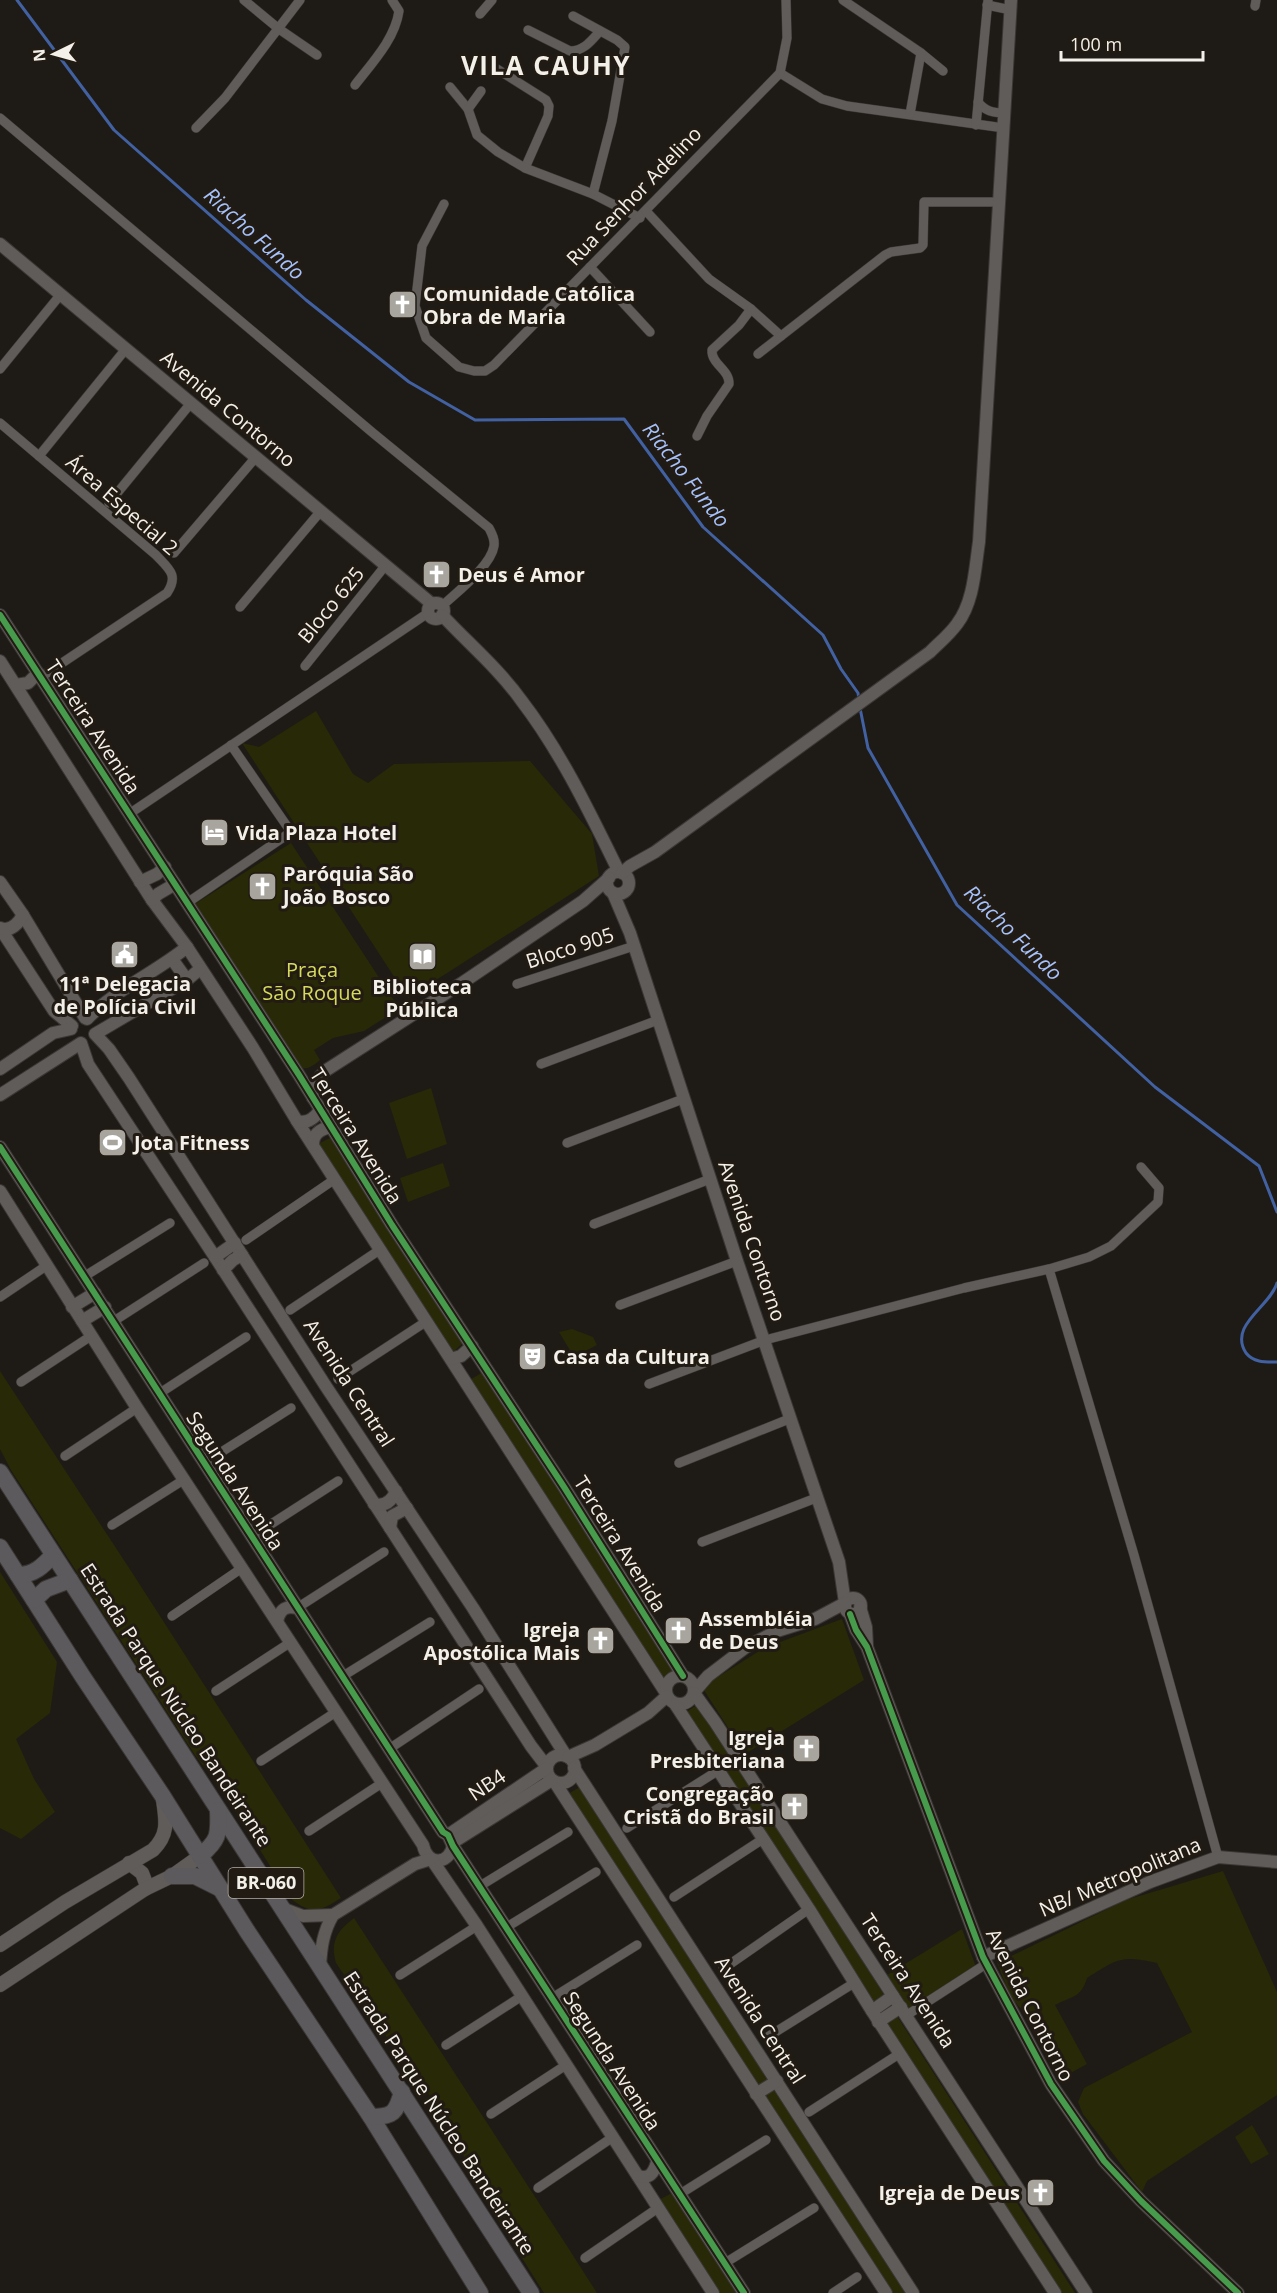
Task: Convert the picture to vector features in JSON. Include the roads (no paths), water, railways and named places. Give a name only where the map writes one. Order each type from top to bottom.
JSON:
[{"type":"highway","name":"Estrada Parque Núcleo Bandeirante","points":[[0,1472],[531,2293]]},
{"type":"highway","name":"BR-060","points":[[0,1547],[162,1796],[247,1932],[372,2117],[480,2293]]},
{"type":"highway","points":[[18,1575],[32,1573],[53,1555]]},
{"type":"highway","points":[[34,1600],[46,1589],[70,1580]]},
{"type":"highway","points":[[200,1856],[217,1840],[219,1810]]},
{"type":"highway","points":[[172,1876],[195,1876],[221,1889]]},
{"type":"highway","points":[[372,2117],[388,2116],[393,2113],[402,2092]]},
{"type":"main road","points":[[0,1945],[153,1850],[166,1832],[167,1822],[162,1796]]},
{"type":"main road","points":[[0,1985],[200,1856]]},
{"type":"main road","points":[[129,1863],[141,1873],[147,1886],[146,1889]]},
{"type":"street","points":[[244,0],[279,29],[317,55]]},
{"type":"street","points":[[196,128],[225,98],[300,0]]},
{"type":"street","points":[[355,85],[385,46],[396,21],[399,11],[392,0]]},
{"type":"street","points":[[480,14],[492,0]]},
{"type":"street","points":[[786,0],[787,38],[780,74],[822,99],[847,106],[1004,128]]},
{"type":"street","points":[[843,0],[921,53],[943,71]]},
{"type":"street","points":[[299,1075],[315,1075],[325,1071],[453,989],[583,901],[615,874],[655,852],[930,652],[958,623],[974,578],[979,542],[1011,5],[988,3],[975,125]]},
{"type":"street","points":[[573,16],[622,44],[625,53],[612,120],[593,194]]},
{"type":"street","points":[[528,30],[570,51],[577,51],[585,47],[600,31]]},
{"type":"street","points":[[910,114],[921,53]]},
{"type":"street","points":[[497,69],[546,100],[549,106],[548,116],[525,168]]},
{"type":"street","name":"Rua Senhor Adelino","points":[[444,204],[422,246],[416,306],[426,338],[459,367],[485,371],[495,365],[780,74]]},
{"type":"street","points":[[450,87],[468,110],[477,135],[485,143],[525,168],[643,215],[709,279],[751,309],[780,336]]},
{"type":"street","points":[[468,110],[481,91]]},
{"type":"street","points":[[978,102],[987,110],[1004,114]]},
{"type":"street","points":[[0,118],[489,528],[494,539],[494,549],[488,561],[436,610],[129,814]]},
{"type":"street","points":[[758,354],[885,255],[920,248],[924,202],[999,202]]},
{"type":"street","name":"Avenida Contorno","points":[[0,244],[436,610],[521,699],[555,749],[604,843],[615,874]]},
{"type":"street","points":[[590,267],[650,333]]},
{"type":"street","points":[[0,369],[61,294]]},
{"type":"street","points":[[697,436],[707,416],[729,384],[727,375],[712,357],[712,350],[739,325],[751,309]]},
{"type":"street","points":[[39,456],[125,350]]},
{"type":"street","points":[[109,503],[191,403]]},
{"type":"street","name":"Área Especial 2","points":[[0,423],[156,555],[169,569],[173,581],[167,594],[40,675]]},
{"type":"street","points":[[174,553],[256,457]]},
{"type":"street","points":[[240,607],[320,512]]},
{"type":"street","name":"Bloco 625","points":[[305,666],[385,566]]},
{"type":"street","name":"Terceira Avenida","points":[[0,615],[165,867],[685,1677]]},
{"type":"street","name":"Terceira Avenida","points":[[0,661],[140,882],[187,947],[253,1048],[297,1121],[670,1699],[809,1909],[875,2017],[1050,2291]]},
{"type":"street","points":[[16,685],[28,683],[40,675]]},
{"type":"street","points":[[28,704],[35,697],[50,692]]},
{"type":"street","points":[[187,903],[291,832],[231,745]]},
{"type":"street","points":[[583,901],[612,892],[622,893],[655,852]]},
{"type":"street","points":[[140,882],[158,874],[165,867]]},
{"type":"street","points":[[615,874],[627,877],[628,886]]},
{"type":"street","points":[[612,892],[607,885],[615,874]]},
{"type":"street","points":[[0,882],[86,1018],[94,1025],[95,1034]]},
{"type":"street","points":[[152,900],[175,884]]},
{"type":"street","name":"Avenida Contorno","points":[[628,886],[630,933]]},
{"type":"street","name":"Avenida Contorno","points":[[612,892],[630,933],[789,1419],[838,1562],[846,1574],[856,1630],[867,1647],[984,1961],[1051,2084],[1104,2161],[1141,2201],[1238,2293]]},
{"type":"street","points":[[0,928],[8,930],[12,928],[22,915]]},
{"type":"street","points":[[0,928],[54,1011],[71,1027],[72,1036],[81,1042],[88,1064],[886,2293]]},
{"type":"street","name":"Bloco 905","points":[[517,984],[634,946]]},
{"type":"street","points":[[0,1069],[53,1033],[71,1027],[75,1022],[86,1018],[102,1004],[187,947]]},
{"type":"street","points":[[172,959],[187,980]]},
{"type":"street","points":[[0,1095],[81,1042],[87,1042],[95,1034],[187,980],[200,969]]},
{"type":"street","points":[[541,1064],[658,1020]]},
{"type":"street","name":"Avenida Central","points":[[95,1034],[103,1041],[129,1078],[241,1242],[242,1255],[473,1608],[913,2293]]},
{"type":"street","points":[[313,1098],[317,1080],[325,1071]]},
{"type":"street","points":[[567,1143],[683,1099]]},
{"type":"street","points":[[297,1121],[308,1121],[320,1110]]},
{"type":"street","points":[[313,1145],[316,1134],[324,1128],[331,1127]]},
{"type":"street","name":"Segunda Avenida","points":[[0,1147],[297,1608],[744,2293]]},
{"type":"street","points":[[649,1384],[765,1340],[1089,1257],[1112,1246],[1158,1202],[1160,1188],[1141,1167]]},
{"type":"street","points":[[215,1257],[335,1179]]},
{"type":"street","points":[[594,1224],[710,1179]]},
{"type":"street","name":"Segunda Avenida","points":[[1,1193],[137,1408],[477,1926],[713,2293]]},
{"type":"street","points":[[85,1276],[170,1223]]},
{"type":"street","points":[[290,1310],[381,1249]]},
{"type":"street","points":[[223,1270],[242,1255]]},
{"type":"street","points":[[620,1305],[737,1262]]},
{"type":"street","points":[[114,1321],[204,1263]]},
{"type":"street","points":[[0,1297],[46,1266]]},
{"type":"street","points":[[1049,1269],[1134,1555],[1218,1857]]},
{"type":"street","points":[[72,1307],[95,1293]]},
{"type":"street","points":[[82,1321],[105,1307]]},
{"type":"street","points":[[338,1379],[427,1321]]},
{"type":"street","points":[[21,1382],[91,1336]]},
{"type":"street","points":[[160,1393],[246,1337]]},
{"type":"street","points":[[451,1359],[461,1356],[472,1346]]},
{"type":"street","points":[[465,1381],[473,1371],[485,1366]]},
{"type":"street","points":[[65,1456],[137,1408]]},
{"type":"street","points":[[204,1463],[291,1408]]},
{"type":"street","points":[[679,1463],[789,1419]]},
{"type":"street","points":[[112,1525],[185,1479]]},
{"type":"street","points":[[251,1537],[338,1481]]},
{"type":"street","points":[[374,1504],[389,1502],[396,1491]]},
{"type":"street","points":[[702,1542],[816,1498]]},
{"type":"street","points":[[390,1528],[392,1516],[406,1508]]},
{"type":"street","points":[[277,1621],[279,1612],[283,1609],[288,1606],[297,1608],[384,1552]]},
{"type":"street","points":[[172,1616],[242,1568]]},
{"type":"street","points":[[265,1603],[280,1597],[285,1589]]},
{"type":"street","points":[[670,1699],[680,1705],[689,1702],[694,1692],[720,1666],[760,1639],[792,1625],[851,1606]]},
{"type":"street","points":[[343,1676],[430,1622]]},
{"type":"street","points":[[216,1691],[291,1642]]},
{"type":"street","points":[[670,1699],[670,1680],[720,1666]]},
{"type":"street","points":[[685,1677],[693,1684],[694,1692]]},
{"type":"street","points":[[389,1749],[479,1689]]},
{"type":"street","name":"Terceira Avenida","points":[[694,1692],[1086,2293]]},
{"type":"street","points":[[571,1762],[670,1699]]},
{"type":"street","points":[[261,1761],[336,1712]]},
{"type":"street","points":[[550,1774],[553,1758],[560,1755],[571,1762]]},
{"type":"street","points":[[550,1774],[562,1782],[570,1779],[571,1762]]},
{"type":"street","points":[[627,1828],[719,1770]]},
{"type":"street","name":"NB4","points":[[449,1839],[550,1774]]},
{"type":"street","points":[[309,1831],[382,1783]]},
{"type":"street","points":[[320,1967],[320,1952],[325,1929],[333,1915],[415,1864],[427,1853],[428,1835],[437,1831],[449,1839],[446,1858],[427,1853]]},
{"type":"street","points":[[480,1886],[568,1832]]},
{"type":"street","points":[[674,1898],[763,1839]]},
{"type":"street","name":"NB/ Metropolitana","points":[[984,1961],[1150,1882],[1218,1857],[1277,1863]]},
{"type":"street","points":[[507,1927],[596,1872]]},
{"type":"street","points":[[282,1907],[303,1916],[333,1915]]},
{"type":"street","points":[[723,1969],[809,1909]]},
{"type":"street","points":[[400,1976],[477,1926]]},
{"type":"street","points":[[552,1998],[637,1945]]},
{"type":"street","points":[[875,2017],[904,2011],[984,1961]]},
{"type":"street","points":[[769,2036],[854,1983]]},
{"type":"street","points":[[446,2045],[522,1996]]},
{"type":"street","points":[[875,2017],[893,1996]]},
{"type":"street","points":[[809,2112],[899,2054]]},
{"type":"street","points":[[491,2115],[566,2065]]},
{"type":"street","points":[[756,2094],[777,2081]]},
{"type":"street","points":[[538,2188],[613,2137]]},
{"type":"street","points":[[585,2258],[656,2204],[654,2192],[659,2187],[677,2190],[766,2140]]},
{"type":"street","points":[[638,2176],[643,2178],[650,2176],[657,2162]]},
{"type":"street","points":[[725,2263],[814,2208]]},
{"type":"street","points":[[833,2293],[857,2277]]},
{"type":"waterway","name":"Riacho Fundo","points":[[17,0],[114,130],[306,300],[409,382],[475,420],[624,419],[703,527],[823,635],[841,669],[858,693],[859,699]]},
{"type":"waterway","name":"Riacho Fundo","points":[[860,708],[868,748],[957,905],[1155,1087],[1259,1166],[1277,1212]]},
{"type":"waterway","name":"Riacho Fundo","points":[[1277,1283],[1267,1300],[1252,1316],[1242,1334],[1242,1343],[1246,1353],[1253,1359],[1277,1362]]},
{"type":"place","name":"Comunidade Católica Obra de Maria","points":[[402,305]]},
{"type":"place","name":"Deus é Amor","points":[[437,575]]},
{"type":"place","name":"Vida Plaza Hotel","points":[[215,833]]},
{"type":"place","name":"Paróquia São João Bosco","points":[[262,886]]},
{"type":"place","name":"11ª Delegacia de Polícia Civil","points":[[125,954]]},
{"type":"place","name":"Biblioteca Pública","points":[[422,956]]},
{"type":"place","name":"Jota Fitness","points":[[113,1143]]},
{"type":"place","name":"Casa da Cultura","points":[[532,1357]]},
{"type":"place","name":"Assembléia de Deus","points":[[678,1631]]},
{"type":"place","name":"Igreja Apostólica Mais","points":[[601,1641]]},
{"type":"place","name":"Igreja Presbiteriana","points":[[806,1749]]},
{"type":"place","name":"Congregação Cristã do Brasil","points":[[795,1806]]},
{"type":"place","name":"Igreja de Deus","points":[[1041,2193]]},
{"type":"district","name":"VILA CAUHY","points":[[546,66]]},
{"type":"park label","name":"Praça São Roque","points":[[312,982]]}]
